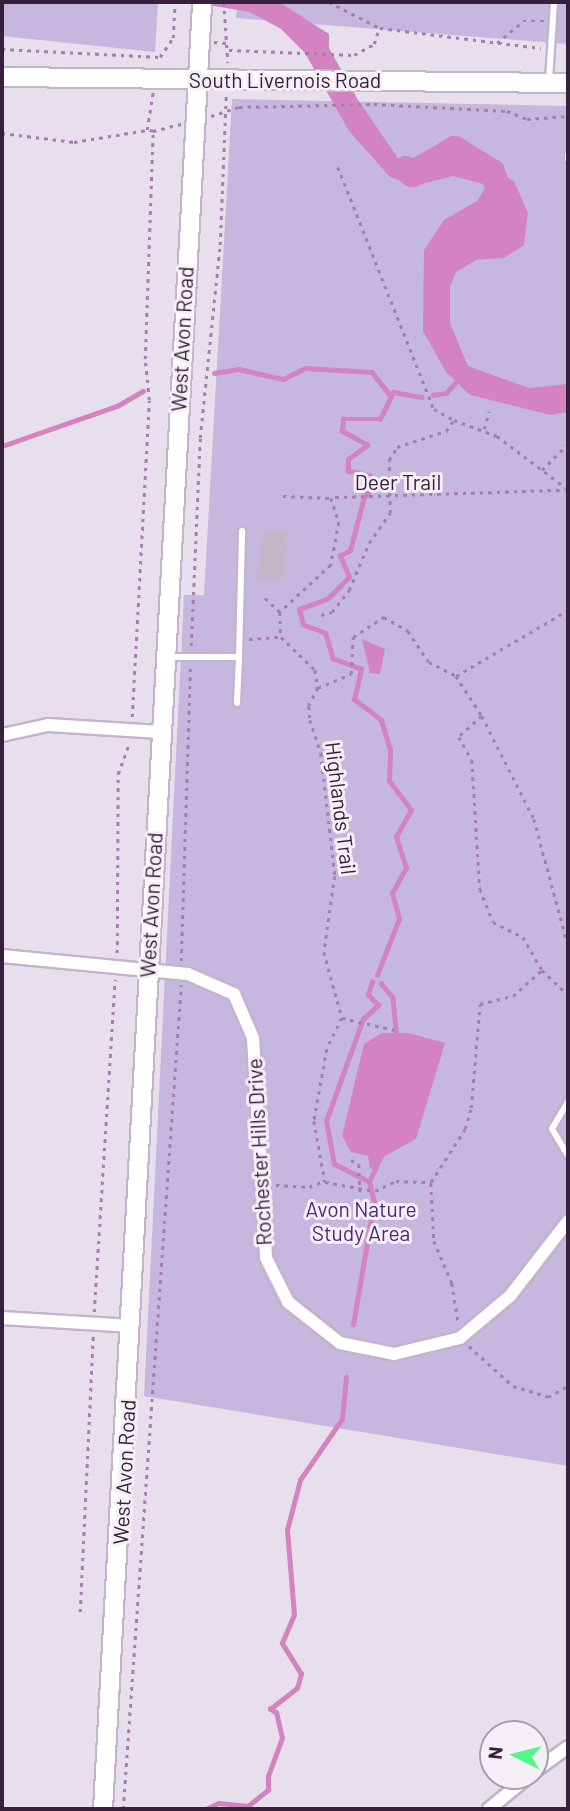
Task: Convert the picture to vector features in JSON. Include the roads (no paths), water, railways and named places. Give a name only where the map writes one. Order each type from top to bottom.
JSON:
[{"type":"street","name":"West Avon Road","points":[[103,1809],[131,1326],[194,81],[202,2]]},
{"type":"street","name":"South Livernois Road","points":[[2,77],[568,83]]},
{"type":"street","points":[[2,735],[48,725],[161,732]]},
{"type":"street","name":"Rochester Hills Drive","points":[[2,956],[213,980],[244,1009],[253,1038],[265,1258],[288,1302],[328,1337],[381,1354],[434,1348],[473,1330],[510,1296],[568,1221]]},
{"type":"street","points":[[2,1318],[131,1326]]},
{"type":"street","points":[[549,1761],[568,1747]]},
{"type":"street","points":[[489,1809],[511,1790]]},
{"type":"lane","points":[[549,82],[554,2]]},
{"type":"lane","points":[[237,703],[242,531]]},
{"type":"lane","points":[[165,657],[239,657]]},
{"type":"lane","points":[[568,1102],[552,1129],[568,1156]]},
{"type":"waterway","points":[[406,169],[412,174],[455,149],[492,172],[495,180]]},
{"type":"waterway","points":[[214,373],[239,369],[283,379],[306,368],[372,372],[390,395]]},
{"type":"waterway","points":[[433,395],[446,393],[456,382]]},
{"type":"waterway","points":[[2,446],[117,406],[143,391]]},
{"type":"waterway","points":[[377,975],[399,919],[392,893],[406,868],[396,837],[411,810],[389,781],[390,750],[381,720],[354,700],[361,669],[333,659],[325,633],[303,625],[299,609],[327,599],[349,577],[340,556],[350,550],[364,497],[373,487],[370,476],[348,471],[348,459],[367,445],[342,431],[343,419],[380,419],[393,392],[422,397]]},
{"type":"waterway","points":[[353,1325],[374,1202],[369,1182],[334,1164],[326,1121],[363,1019],[378,1005],[368,995],[372,982]]},
{"type":"waterway","points":[[381,983],[393,998],[397,1039]]},
{"type":"waterway","points":[[369,1182],[377,1165]]},
{"type":"waterway","points":[[206,1809],[219,1803],[248,1806],[268,1790],[268,1776],[282,1738],[276,1713],[270,1709],[297,1688],[301,1674],[282,1643],[294,1615],[287,1530],[300,1480],[342,1419],[346,1377]]},
{"type":"park label","name":"Avon Nature Study Area","points":[[361,1221]]}]
